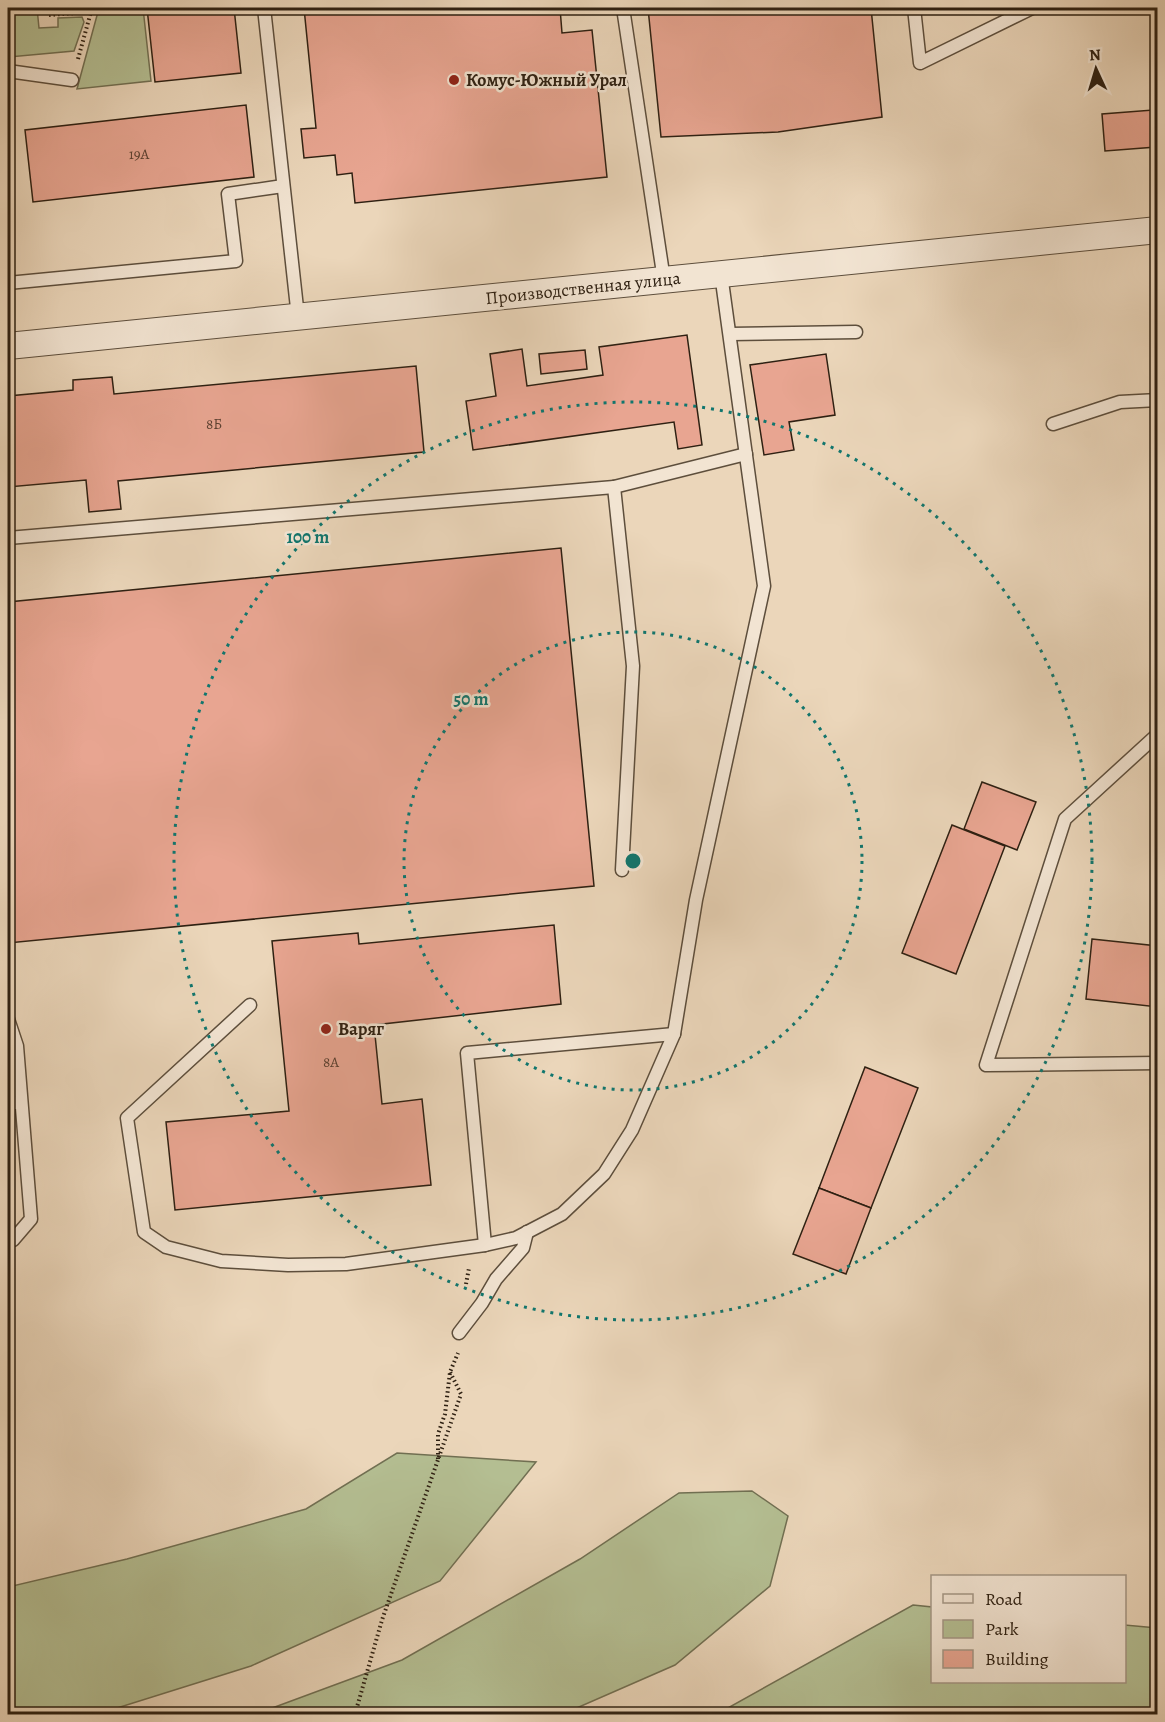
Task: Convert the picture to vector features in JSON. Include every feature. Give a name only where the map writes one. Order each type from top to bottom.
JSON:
[{"type":"street","name":"Производственная улица","points":[[8,346],[1158,230]]},
{"type":"lane","points":[[264,8],[298,317]]},
{"type":"lane","points":[[623,8],[664,280]]},
{"type":"lane","points":[[914,8],[920,63],[1032,8]]},
{"type":"lane","points":[[8,71],[72,80]]},
{"type":"lane","points":[[8,283],[236,261],[228,194],[283,186]]},
{"type":"lane","points":[[250,1005],[127,1118],[144,1232],[166,1247],[221,1261],[288,1265],[346,1264],[485,1245],[516,1238],[562,1214],[603,1174],[632,1130],[674,1034],[696,900],[764,586],[721,274]]},
{"type":"lane","points":[[730,334],[856,332]]},
{"type":"lane","points":[[1053,424],[1120,402],[1158,400]]},
{"type":"lane","points":[[8,538],[614,487],[746,454]]},
{"type":"lane","points":[[614,487],[633,666],[622,870]]},
{"type":"lane","points":[[1158,734],[1065,819],[986,1065],[1158,1063]]},
{"type":"lane","points":[[8,1019],[17,1046],[31,1219],[13,1240],[8,1241]]},
{"type":"lane","points":[[485,1245],[467,1053],[674,1034]]},
{"type":"lane","points":[[8,1103],[21,1103]]},
{"type":"lane","points":[[459,1333],[496,1280],[524,1248],[527,1232]]},
{"type":"path","points":[[49,15],[92,10],[72,80]]},
{"type":"path","points":[[356,1714],[382,1620],[438,1462],[461,1394],[450,1372],[445,1414],[438,1434],[438,1462]]},
{"type":"green space","points":[[8,8],[37,8],[39,28],[58,27],[58,18],[82,17],[84,22],[74,51],[9,57]]},
{"type":"green space","points":[[99,8],[143,8],[151,81],[77,89]]},
{"type":"green space","points":[[397,1453],[536,1462],[440,1581],[251,1666],[98,1714],[8,1714],[8,1587],[127,1559],[306,1509]]},
{"type":"green space","points":[[752,1491],[788,1516],[770,1586],[675,1665],[563,1714],[256,1714],[402,1660],[580,1559],[679,1493]]},
{"type":"green space","points":[[913,1605],[931,1607],[931,1683],[1126,1683],[1126,1625],[1157,1628],[1157,1714],[717,1714]]},
{"type":"building","points":[[147,8],[234,8],[241,73],[155,82]]},
{"type":"building","name":"Комус-Южный Урал","points":[[304,8],[532,8],[533,10],[560,8],[562,33],[592,30],[607,177],[355,203],[352,173],[337,175],[335,155],[304,158],[301,129],[316,128]]},
{"type":"building","points":[[648,8],[871,8],[882,117],[778,132],[661,137]]},
{"type":"building","points":[[246,105],[254,177],[33,202],[25,130]]},
{"type":"building","points":[[1153,110],[1156,147],[1105,151],[1102,114]]},
{"type":"building","points":[[687,335],[702,445],[678,449],[674,422],[473,450],[466,401],[496,396],[490,354],[522,349],[527,386],[603,375],[599,347]]},
{"type":"building","points":[[585,350],[587,369],[541,374],[539,354]]},
{"type":"building","points":[[826,354],[835,415],[789,422],[794,450],[764,455],[750,365]]},
{"type":"building","points":[[416,366],[424,452],[118,481],[121,509],[89,512],[86,480],[8,487],[8,396],[73,390],[73,380],[112,377],[114,394]]},
{"type":"building","points":[[561,548],[594,886],[8,943],[8,602]]},
{"type":"building","points":[[982,782],[1036,802],[1017,850],[964,829]]},
{"type":"building","points":[[952,825],[1005,846],[956,974],[902,953]]},
{"type":"building","points":[[554,925],[561,1004],[374,1025],[382,1104],[422,1099],[431,1185],[175,1210],[166,1122],[289,1111],[272,941],[358,933],[359,944]]},
{"type":"building","points":[[1092,939],[1158,946],[1158,1007],[1086,999]]},
{"type":"building","points":[[865,1067],[918,1088],[871,1208],[819,1188]]},
{"type":"building","points":[[819,1188],[871,1208],[846,1274],[793,1254]]},
{"type":"place","name":"Комус-Южный Урал","points":[[454,80]]},
{"type":"place","name":"Варяг","points":[[326,1029]]}]
